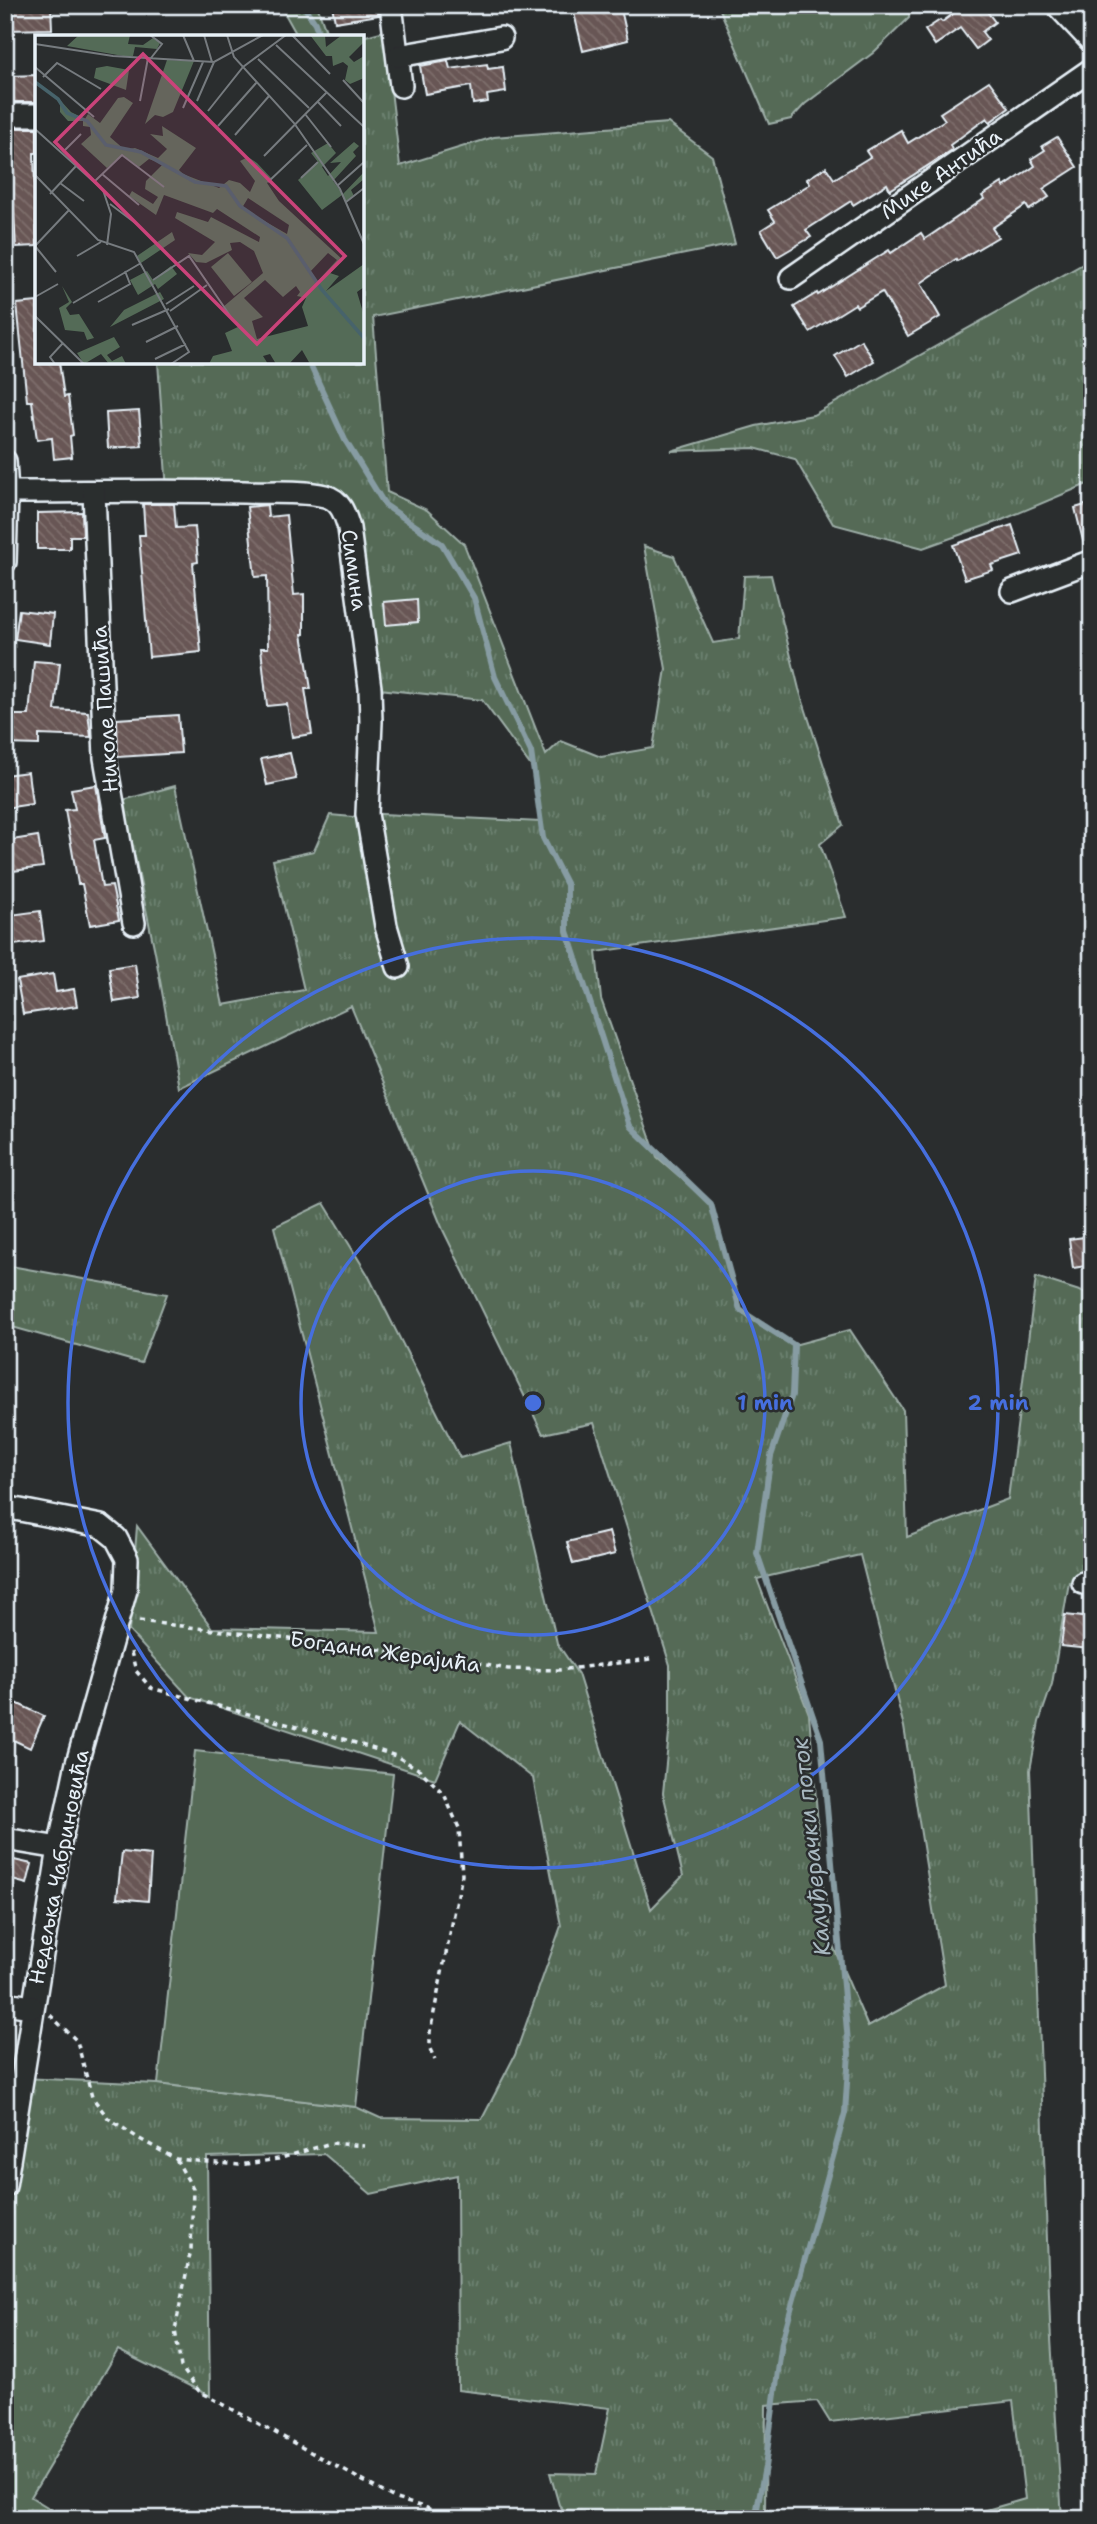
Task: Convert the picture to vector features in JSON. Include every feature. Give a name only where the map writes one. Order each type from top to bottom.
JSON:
[{"type":"street","points":[[391,5],[401,86]]},
{"type":"street","points":[[1057,5],[1092,42]]},
{"type":"street","points":[[398,56],[501,38]]},
{"type":"street","name":"Мике Антића","points":[[791,278],[1092,69]]},
{"type":"street","points":[[5,115],[35,115]]},
{"type":"street","points":[[5,461],[8,492],[5,562]]},
{"type":"street","name":"Симина","points":[[8,492],[204,491],[308,494],[325,496],[336,501],[344,512],[349,528],[370,688],[372,722],[367,814],[386,926],[398,967]]},
{"type":"street","name":"Николе Пашића","points":[[94,492],[105,758],[134,923]]},
{"type":"street","points":[[1012,591],[1092,561]]},
{"type":"street","points":[[5,1507],[101,1526],[111,1533],[120,1543],[127,1559],[126,1590],[117,1626]]},
{"type":"street","name":"Недељка Чабриновића","points":[[5,2186],[59,1848],[77,1763],[117,1626]]},
{"type":"street","points":[[5,1839],[59,1848]]},
{"type":"street","points":[[5,2003],[32,2007]]},
{"type":"path","name":"Богдана Жерајића","points":[[117,1626],[448,1658],[508,1670],[559,1670],[652,1659]]},
{"type":"path","points":[[117,1626],[124,1637],[135,1671],[150,1688],[396,1756],[419,1770],[444,1794],[459,1828],[462,1875],[430,2032],[430,2049],[435,2060]]},
{"type":"path","points":[[32,2007],[54,2017],[77,2041],[93,2097],[108,2118],[176,2159],[239,2165],[278,2159],[331,2143],[365,2146]]},
{"type":"path","points":[[176,2159],[193,2189],[191,2249],[175,2330],[181,2367],[199,2391],[396,2499],[427,2508],[448,2519]]},
{"type":"green space","points":[[280,5],[317,5],[327,35],[297,35]]},
{"type":"green space","points":[[718,5],[910,5],[909,18],[873,53],[805,104],[791,119],[769,124]]},
{"type":"green space","points":[[384,31],[400,166],[494,137],[668,123],[712,156],[735,244],[373,317],[387,492],[427,510],[464,544],[546,755],[561,741],[601,757],[653,748],[666,669],[644,546],[674,556],[713,643],[739,639],[744,576],[771,575],[799,689],[843,825],[820,844],[846,917],[596,952],[601,999],[657,1157],[711,1204],[740,1310],[794,1345],[850,1330],[903,1410],[907,1537],[1008,1499],[1036,1277],[1092,1295],[1092,1583],[1069,1582],[1052,1684],[1039,1722],[1030,1770],[1050,2322],[1062,2519],[955,2519],[1025,2499],[1013,2401],[830,2422],[817,2401],[766,2405],[765,2512],[787,2519],[572,2519],[559,2505],[550,2473],[596,2474],[610,2408],[458,2390],[457,2175],[371,2194],[324,2154],[207,2157],[210,2396],[118,2350],[31,2497],[67,2519],[5,2519],[5,2308],[22,2078],[158,2084],[356,2107],[380,2118],[482,2119],[515,2055],[561,1926],[533,1778],[460,1721],[435,1779],[189,1697],[129,1631],[137,1526],[212,1628],[379,1632],[274,1227],[324,1203],[368,1275],[460,1458],[511,1443],[557,1643],[578,1674],[651,1909],[683,1876],[663,1793],[670,1724],[670,1665],[594,1423],[543,1434],[443,1230],[351,1006],[179,1088],[155,952],[123,800],[175,786],[223,1005],[304,990],[273,860],[314,851],[330,815],[353,817],[362,813],[541,822],[533,769],[482,700],[370,688],[344,512],[308,494],[167,491],[158,364],[364,364],[364,36]],"holes":[[[860,1555],[904,1727],[945,1985],[868,2027],[833,1946],[823,1887],[809,1714],[757,1579]]]},
{"type":"green space","points":[[1092,259],[1092,482],[1002,520],[923,548],[833,524],[795,459],[754,448],[671,451],[756,426],[813,415]]},
{"type":"green space","points":[[5,1265],[167,1294],[141,1363],[5,1325]]},
{"type":"green space","points":[[195,1751],[393,1774],[356,2107],[158,2084]]},
{"type":"building","points":[[6,5],[51,5],[52,29],[6,30]]},
{"type":"building","points":[[332,5],[378,5],[379,15],[335,22]]},
{"type":"building","points":[[605,5],[620,5],[628,40],[583,51],[574,13]]},
{"type":"building","points":[[965,5],[982,5],[995,22],[982,32],[988,40],[976,49],[960,28],[935,45],[925,30],[940,20],[942,22]]},
{"type":"building","points":[[448,61],[450,69],[487,64],[488,69],[503,67],[506,92],[487,95],[488,102],[473,104],[471,86],[425,94],[420,66]]},
{"type":"building","points":[[35,75],[35,102],[11,102],[10,76]]},
{"type":"building","points":[[989,81],[1009,108],[990,122],[987,118],[950,145],[952,150],[890,190],[887,184],[853,205],[851,201],[806,230],[811,237],[777,257],[761,230],[775,221],[768,210],[810,184],[807,179],[826,167],[834,179],[870,157],[866,151],[901,130],[908,143],[945,120],[940,113]]},
{"type":"building","points":[[6,128],[35,128],[35,246],[16,247],[10,154],[7,154]]},
{"type":"building","points":[[1057,137],[1077,167],[1043,189],[1049,197],[1029,210],[1026,205],[992,228],[998,237],[957,261],[956,259],[921,283],[940,317],[908,336],[882,292],[857,307],[855,304],[810,332],[794,307],[889,250],[891,253],[921,233],[925,239],[984,199],[982,196],[1002,183],[1004,187],[1035,166],[1031,159],[1045,150],[1042,146]]},
{"type":"building","points":[[35,302],[35,364],[59,364],[64,397],[68,396],[73,435],[70,436],[72,457],[54,459],[52,438],[37,440],[32,401],[27,401],[17,304]]},
{"type":"building","points":[[861,340],[874,361],[848,377],[835,356]]},
{"type":"building","points":[[139,411],[142,446],[108,448],[106,413]]},
{"type":"building","points":[[1092,503],[1092,548],[1085,549],[1075,508]]},
{"type":"building","points":[[143,504],[174,504],[176,528],[195,527],[198,562],[193,563],[201,652],[149,657],[139,535],[145,535]]},
{"type":"building","points":[[267,505],[268,517],[286,515],[294,595],[304,594],[302,634],[311,689],[305,689],[312,734],[292,737],[287,704],[267,706],[261,648],[268,648],[267,576],[255,577],[247,507]]},
{"type":"building","points":[[82,512],[83,536],[70,536],[70,549],[37,549],[37,513]]},
{"type":"building","points":[[1012,525],[1022,555],[991,565],[993,570],[965,579],[953,545]]},
{"type":"building","points":[[417,599],[418,622],[386,625],[384,602]]},
{"type":"building","points":[[19,610],[53,614],[50,644],[15,639]]},
{"type":"building","points":[[34,661],[60,663],[55,710],[88,712],[91,737],[39,735],[39,745],[5,744],[5,715],[29,715]]},
{"type":"building","points":[[178,715],[181,753],[118,757],[117,719]]},
{"type":"building","points":[[290,753],[296,779],[267,785],[261,759]]},
{"type":"building","points":[[28,772],[32,804],[5,808],[5,775]]},
{"type":"building","points":[[96,785],[105,838],[94,840],[102,887],[112,886],[119,920],[90,925],[82,884],[78,884],[65,810],[75,809],[71,789]]},
{"type":"building","points":[[38,836],[43,867],[5,872],[5,841]]},
{"type":"building","points":[[40,911],[44,941],[14,945],[10,915]]},
{"type":"building","points":[[135,964],[140,998],[114,1002],[109,968]]},
{"type":"building","points":[[53,974],[56,992],[74,989],[77,1006],[23,1014],[17,980]]},
{"type":"building","points":[[1092,1236],[1092,1265],[1073,1268],[1069,1239]]},
{"type":"building","points":[[609,1532],[615,1554],[573,1564],[567,1542]]},
{"type":"building","points":[[1065,1615],[1092,1618],[1089,1649],[1061,1646]]},
{"type":"building","points":[[14,1702],[44,1716],[30,1748],[5,1736],[5,1721]]},
{"type":"building","points":[[122,1852],[151,1855],[148,1901],[117,1898]]},
{"type":"building","points":[[5,1858],[32,1864],[27,1884],[5,1878]]},
{"type":"waterway","name":"Калуђерачки поток","points":[[303,5],[315,23],[318,35]]},
{"type":"waterway","name":"Калуђерачки поток","points":[[310,364],[345,440],[385,505],[442,544],[474,598],[495,677],[531,752],[543,838],[567,885],[567,931],[630,1126],[711,1204],[740,1310],[794,1345],[792,1395],[771,1456],[757,1553],[821,1740],[849,2053],[845,2113],[782,2342],[755,2519]]}]
